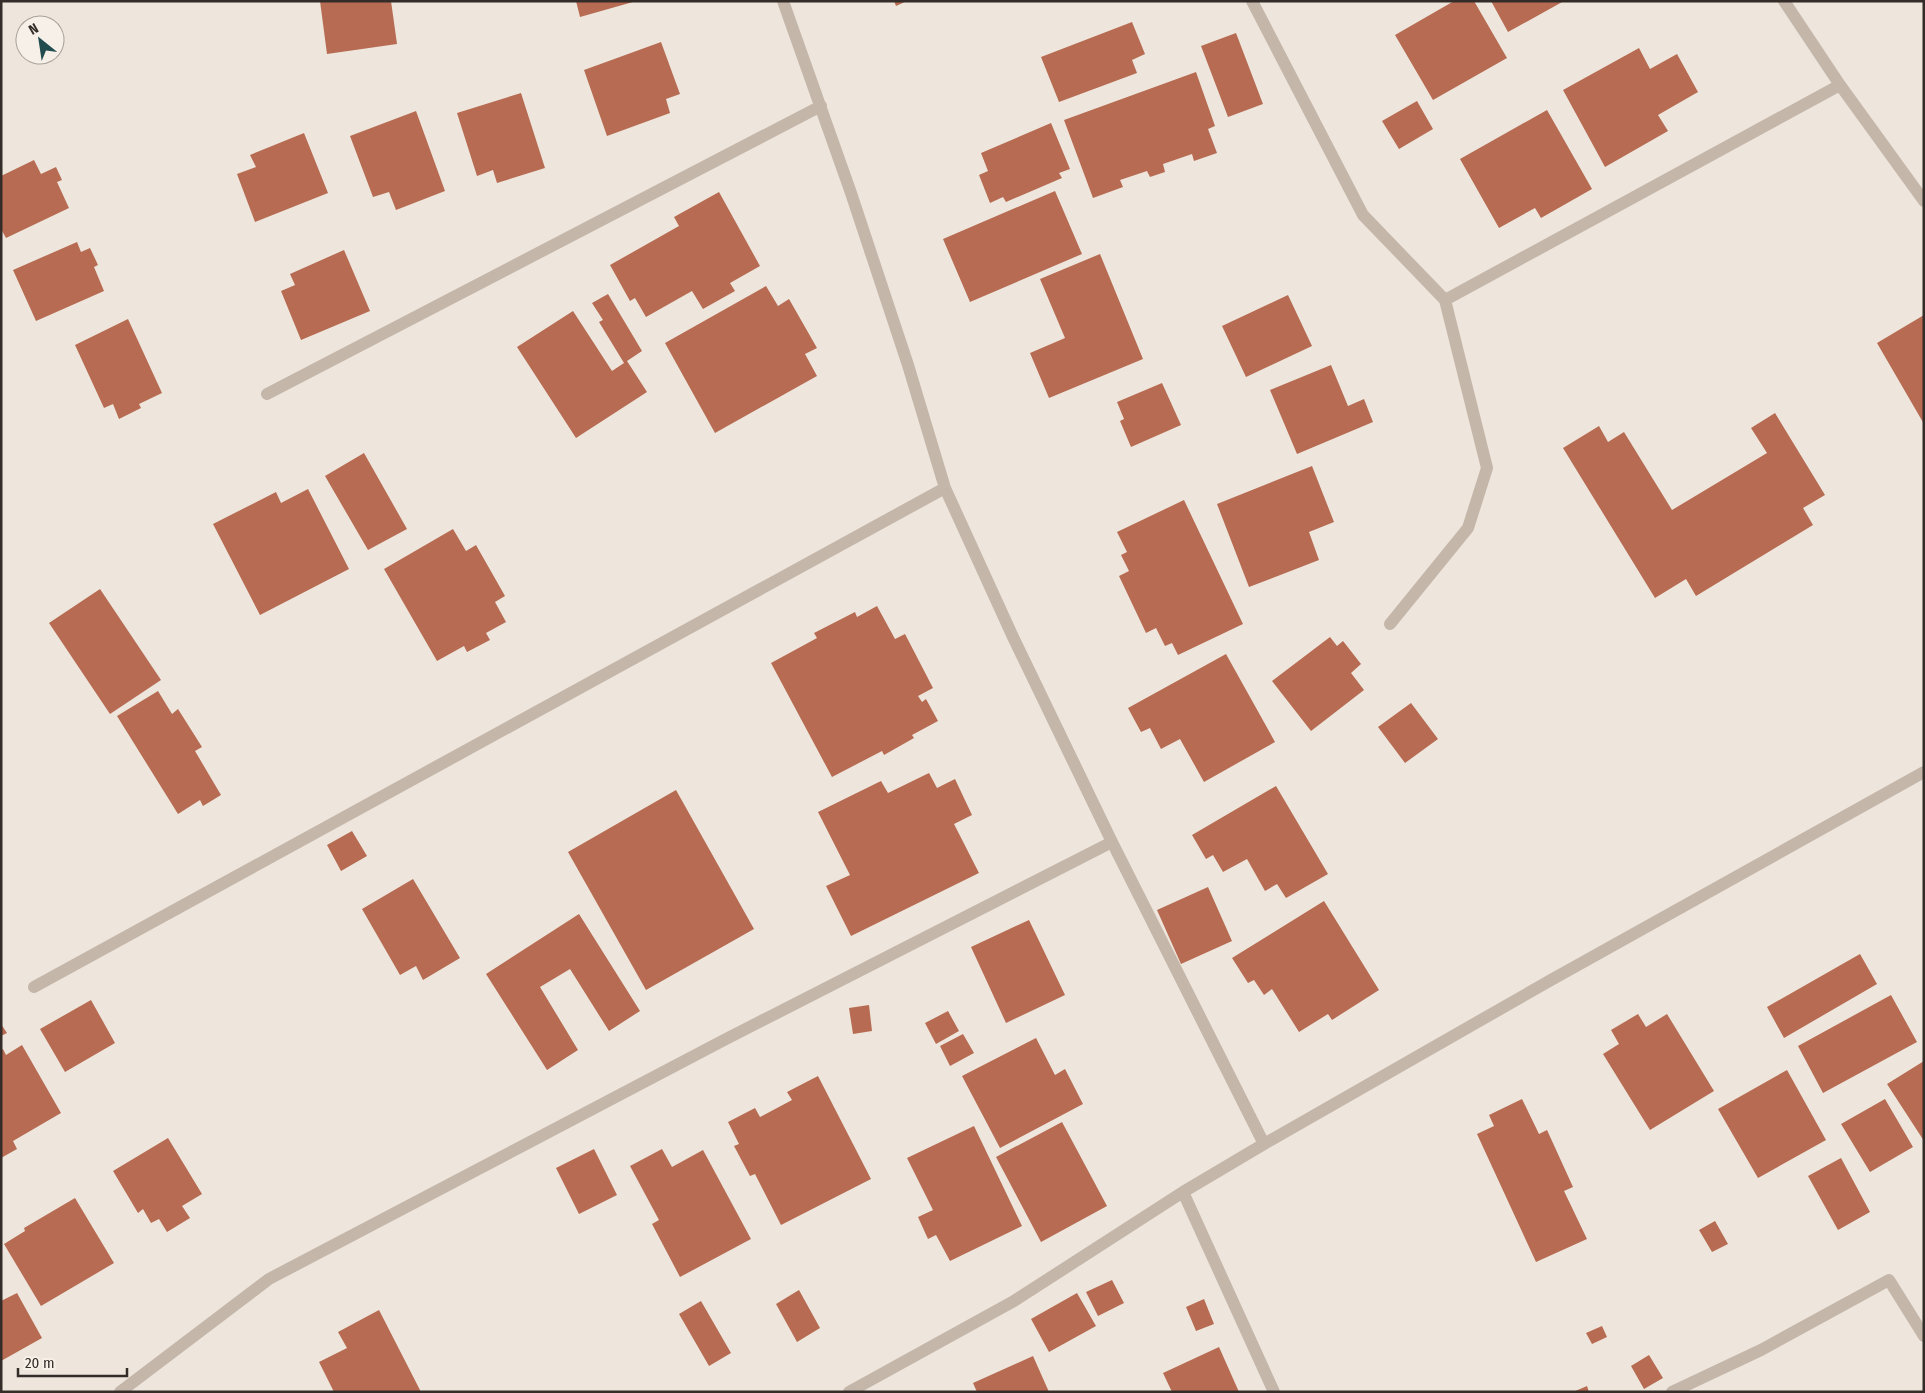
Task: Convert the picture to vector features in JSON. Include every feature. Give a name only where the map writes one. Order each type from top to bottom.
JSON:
[{"type":"street","points":[[783,1],[821,106],[908,365],[945,488],[1013,637],[1112,842],[1264,1144]]},
{"type":"street","points":[[1252,1],[1363,215],[1445,300],[1487,468],[1468,528],[1390,624]]},
{"type":"street","points":[[1784,1],[1840,85],[1924,201]]},
{"type":"street","points":[[1445,300],[1840,85]]},
{"type":"street","points":[[267,394],[821,106]]},
{"type":"street","points":[[34,987],[945,488]]},
{"type":"street","points":[[849,1392],[1014,1301],[1183,1192],[1264,1144],[1542,984],[1924,772]]},
{"type":"street","points":[[120,1392],[269,1279],[726,1039],[1112,842]]},
{"type":"street","points":[[1183,1192],[1274,1392]]},
{"type":"street","points":[[1672,1392],[1760,1350],[1889,1280],[1924,1336]]},
{"type":"building","points":[[320,1],[391,1],[397,44],[327,54]]},
{"type":"building","points":[[576,1],[632,1],[633,2],[580,17]]},
{"type":"building","points":[[894,1],[907,1],[896,6]]},
{"type":"building","points":[[1454,1],[1474,1],[1507,58],[1433,100],[1395,35]]},
{"type":"building","points":[[1491,1],[1564,1],[1508,32]]},
{"type":"building","points":[[1132,22],[1145,54],[1132,60],[1137,73],[1059,102],[1041,57]]},
{"type":"building","points":[[1236,33],[1263,104],[1228,117],[1201,46]]},
{"type":"building","points":[[661,42],[680,94],[666,99],[670,113],[607,136],[584,70]]},
{"type":"building","points":[[1639,48],[1650,69],[1677,54],[1698,92],[1658,115],[1668,131],[1605,167],[1563,90]]},
{"type":"building","points":[[1196,72],[1215,126],[1208,129],[1217,153],[1194,161],[1192,154],[1163,164],[1165,172],[1150,177],[1147,171],[1120,180],[1123,187],[1093,198],[1064,120]]},
{"type":"building","points":[[521,93],[545,168],[497,183],[493,170],[477,176],[457,113]]},
{"type":"building","points":[[1417,101],[1433,129],[1399,149],[1382,121]]},
{"type":"building","points":[[1547,110],[1592,189],[1541,218],[1535,208],[1499,228],[1460,159]]},
{"type":"building","points":[[416,111],[445,191],[396,210],[389,192],[373,197],[350,136]]},
{"type":"building","points":[[1051,123],[1070,169],[1059,173],[1062,178],[1006,202],[1003,197],[990,203],[979,175],[988,171],[981,153]]},
{"type":"building","points":[[304,133],[328,193],[255,222],[237,174],[256,167],[250,155]]},
{"type":"building","points":[[34,160],[41,174],[56,167],[62,180],[57,182],[69,208],[6,238],[1,229],[1,176]]},
{"type":"building","points":[[1055,191],[1082,254],[970,302],[943,239]]},
{"type":"building","points":[[719,192],[760,266],[730,283],[735,291],[703,309],[692,291],[646,317],[635,298],[630,301],[610,265],[679,226],[674,217]]},
{"type":"building","points":[[77,242],[81,252],[90,248],[98,265],[94,267],[104,291],[36,321],[13,270]]},
{"type":"building","points":[[344,250],[370,311],[301,340],[281,291],[295,285],[290,274]]},
{"type":"building","points":[[1100,254],[1143,359],[1049,398],[1030,353],[1065,338],[1040,279]]},
{"type":"building","points":[[766,286],[778,306],[789,299],[817,348],[805,354],[817,376],[715,433],[665,343]]},
{"type":"building","points":[[608,294],[642,351],[627,361],[647,392],[576,438],[517,347],[573,311],[612,371],[624,363],[599,322],[603,320],[592,303]]},
{"type":"building","points":[[1288,295],[1312,346],[1246,377],[1222,326]]},
{"type":"building","points":[[1924,315],[1924,424],[1877,343]]},
{"type":"building","points":[[128,319],[162,393],[139,404],[141,408],[119,419],[113,404],[104,408],[75,345]]},
{"type":"building","points":[[1331,365],[1348,406],[1364,399],[1373,422],[1297,454],[1270,390]]},
{"type":"building","points":[[1162,383],[1181,425],[1131,447],[1120,421],[1124,419],[1117,402]]},
{"type":"building","points":[[1775,413],[1825,495],[1803,508],[1813,525],[1696,596],[1686,579],[1655,598],[1563,448],[1599,426],[1608,442],[1624,432],[1672,510],[1767,453],[1751,428]]},
{"type":"building","points":[[364,453],[407,529],[368,550],[325,476]]},
{"type":"building","points":[[1312,466],[1334,522],[1309,532],[1319,560],[1249,587],[1217,504]]},
{"type":"building","points":[[308,489],[349,569],[260,615],[213,524],[276,492],[281,503]]},
{"type":"building","points":[[1184,500],[1243,624],[1178,655],[1172,643],[1165,646],[1156,628],[1146,633],[1119,576],[1129,571],[1121,555],[1127,552],[1117,532]]},
{"type":"building","points":[[453,529],[466,551],[476,545],[505,596],[495,602],[506,622],[486,633],[490,640],[467,652],[464,646],[437,661],[384,569]]},
{"type":"building","points":[[100,589],[161,680],[110,714],[49,623]]},
{"type":"building","points":[[877,606],[895,639],[905,634],[933,688],[918,696],[922,702],[926,699],[938,721],[912,735],[914,738],[884,755],[882,751],[832,777],[771,663],[817,638],[814,633],[855,612],[857,617]]},
{"type":"building","points":[[1330,637],[1337,646],[1343,641],[1361,664],[1351,673],[1364,690],[1311,731],[1272,681]]},
{"type":"building","points":[[1226,654],[1275,742],[1204,782],[1180,739],[1161,749],[1150,728],[1141,732],[1128,708]]},
{"type":"building","points":[[158,691],[172,714],[178,709],[202,747],[195,751],[221,795],[203,806],[200,800],[178,814],[117,716]]},
{"type":"building","points":[[1411,703],[1438,739],[1405,763],[1378,727]]},
{"type":"building","points":[[929,773],[937,788],[955,779],[972,815],[954,824],[979,873],[851,936],[826,886],[850,875],[818,812],[881,781],[888,793]]},
{"type":"building","points":[[1276,786],[1328,874],[1286,898],[1277,884],[1265,891],[1247,859],[1223,872],[1213,855],[1206,859],[1192,835]]},
{"type":"building","points":[[676,790],[754,929],[646,990],[568,852]]},
{"type":"building","points":[[352,831],[367,856],[341,871],[327,845]]},
{"type":"building","points":[[413,879],[460,958],[423,980],[416,966],[400,975],[362,909]]},
{"type":"building","points":[[1208,887],[1232,941],[1181,964],[1157,910]]},
{"type":"building","points":[[1324,901],[1379,990],[1332,1020],[1328,1014],[1299,1032],[1272,989],[1264,995],[1254,980],[1248,983],[1232,958]]},
{"type":"building","points":[[579,914],[640,1011],[609,1031],[570,969],[540,987],[578,1050],[547,1070],[486,974]]},
{"type":"building","points":[[1029,920],[1065,995],[1006,1023],[971,947]]},
{"type":"building","points":[[1860,954],[1877,984],[1784,1038],[1767,1007]]},
{"type":"building","points":[[1891,995],[1917,1042],[1823,1093],[1798,1046]]},
{"type":"building","points":[[91,1000],[115,1043],[65,1072],[40,1029]]},
{"type":"building","points":[[869,1005],[872,1031],[853,1034],[849,1008]]},
{"type":"building","points":[[948,1011],[959,1031],[936,1044],[925,1023]]},
{"type":"building","points":[[1638,1014],[1646,1027],[1667,1014],[1714,1091],[1650,1130],[1603,1054],[1619,1044],[1611,1030]]},
{"type":"building","points":[[1,1024],[7,1033],[1,1036]]},
{"type":"building","points":[[963,1034],[974,1053],[950,1066],[940,1046]]},
{"type":"building","points":[[1036,1038],[1055,1075],[1065,1069],[1083,1104],[1000,1148],[962,1076]]},
{"type":"building","points":[[22,1045],[61,1113],[13,1141],[17,1149],[1,1158],[1,1050],[3,1049],[6,1055]]},
{"type":"building","points":[[1924,1061],[1924,1141],[1887,1084]]},
{"type":"building","points":[[1787,1070],[1826,1140],[1758,1178],[1718,1109]]},
{"type":"building","points":[[818,1076],[871,1179],[781,1225],[755,1174],[750,1176],[734,1146],[739,1144],[728,1122],[755,1108],[760,1117],[792,1100],[787,1092]]},
{"type":"building","points":[[1522,1099],[1539,1134],[1547,1130],[1573,1187],[1564,1191],[1587,1239],[1536,1262],[1477,1134],[1494,1126],[1489,1115]]},
{"type":"building","points":[[1885,1099],[1913,1147],[1870,1172],[1841,1124]]},
{"type":"building","points":[[1062,1122],[1107,1206],[1041,1242],[996,1157]]},
{"type":"building","points":[[974,1126],[1022,1226],[950,1261],[936,1235],[928,1239],[918,1217],[933,1210],[907,1158]]},
{"type":"building","points":[[168,1138],[202,1194],[182,1206],[190,1218],[167,1232],[159,1219],[151,1223],[143,1209],[138,1213],[113,1171]]},
{"type":"building","points":[[594,1149],[617,1195],[579,1214],[556,1168]]},
{"type":"building","points":[[662,1149],[672,1167],[703,1150],[751,1239],[680,1277],[652,1224],[659,1220],[630,1166]]},
{"type":"building","points":[[1841,1158],[1870,1212],[1838,1230],[1808,1176]]},
{"type":"building","points":[[75,1198],[114,1263],[41,1306],[4,1244],[25,1231],[24,1228]]},
{"type":"building","points":[[1715,1221],[1728,1244],[1712,1252],[1699,1230]]},
{"type":"building","points":[[1112,1280],[1124,1303],[1098,1316],[1086,1292]]},
{"type":"building","points":[[799,1290],[820,1328],[797,1342],[776,1304]]},
{"type":"building","points":[[17,1293],[42,1338],[1,1361],[1,1301]]},
{"type":"building","points":[[1077,1293],[1096,1326],[1049,1352],[1031,1319]]},
{"type":"building","points":[[1204,1299],[1214,1324],[1196,1331],[1186,1307]]},
{"type":"building","points":[[701,1301],[731,1353],[709,1366],[679,1314]]},
{"type":"building","points":[[379,1310],[421,1392],[334,1392],[319,1362],[347,1348],[338,1332]]},
{"type":"building","points":[[1602,1326],[1607,1337],[1592,1344],[1586,1333]]},
{"type":"building","points":[[1219,1347],[1239,1392],[1172,1392],[1163,1373]]},
{"type":"building","points":[[1649,1355],[1663,1378],[1644,1389],[1631,1366]]},
{"type":"building","points":[[1033,1356],[1049,1392],[977,1392],[973,1383]]},
{"type":"building","points":[[1587,1386],[1589,1392],[1573,1392]]}]
